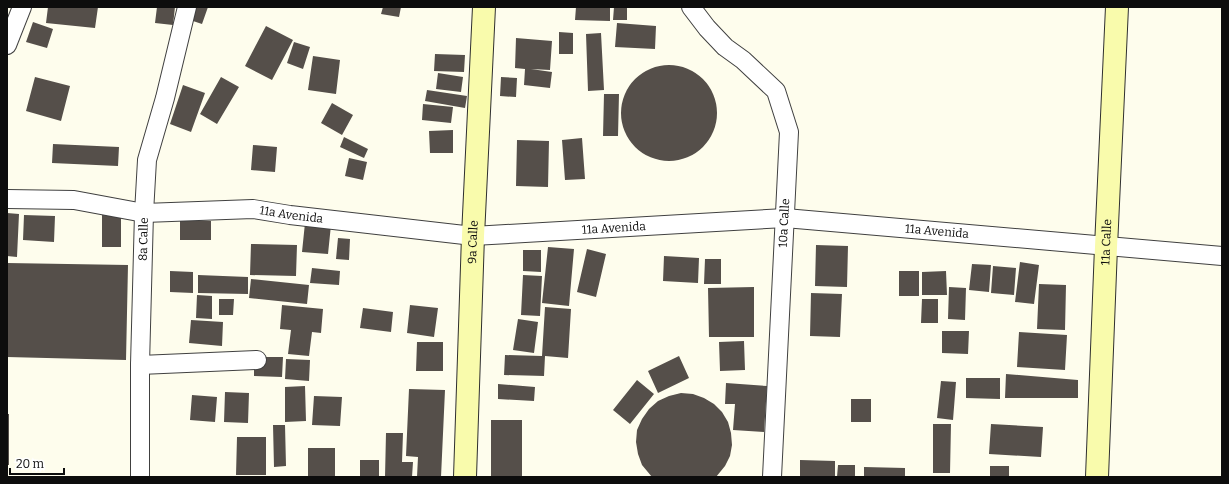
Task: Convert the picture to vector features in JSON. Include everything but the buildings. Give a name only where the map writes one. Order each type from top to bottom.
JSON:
[{"type":"street","points":[[7,45],[22,7]]},
{"type":"street","name":"8a Calle","points":[[140,477],[140,365],[147,160],[165,98],[187,7]]},
{"type":"street","name":"9a Calle","points":[[465,477],[473,236],[484,7]]},
{"type":"street","name":"10a Calle","points":[[691,7],[707,28],[725,47],[743,60],[776,91],[789,132],[772,477]]},
{"type":"street","name":"11a Calle","points":[[1097,477],[1117,7]]},
{"type":"street","name":"11a Avenida","points":[[7,198],[74,200],[144,213],[253,209],[290,215],[473,236],[784,218],[1222,256]]},
{"type":"street","points":[[140,365],[257,360]]}]
